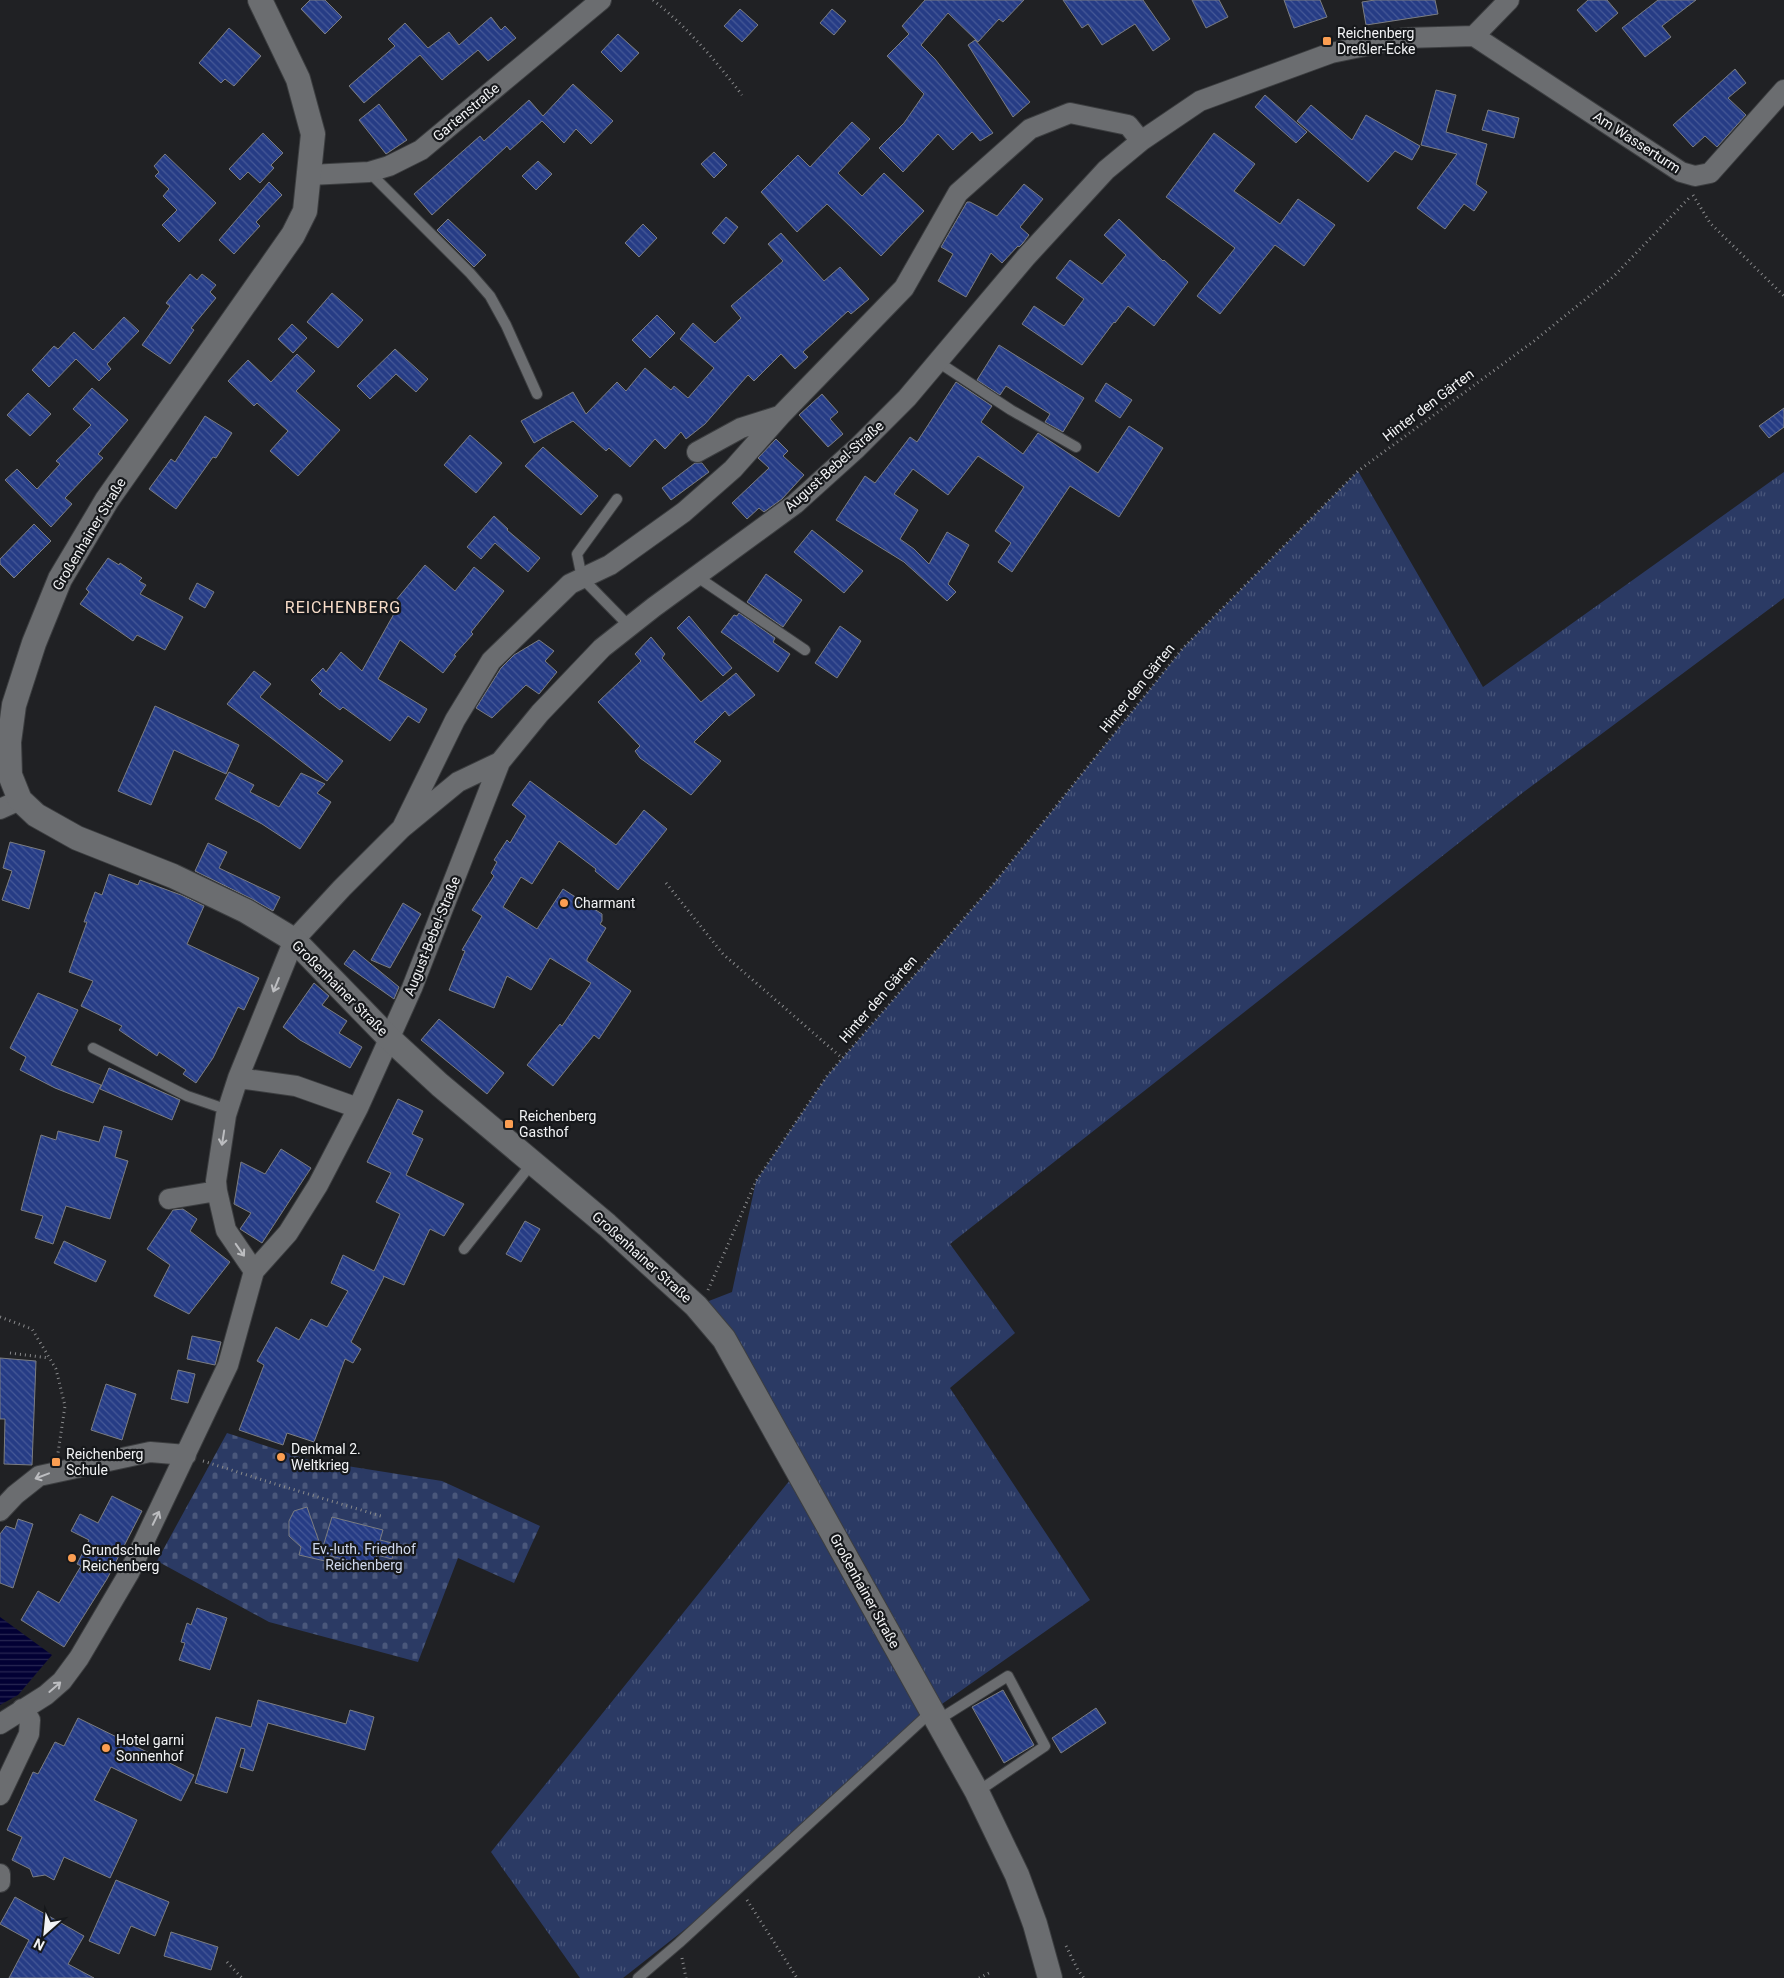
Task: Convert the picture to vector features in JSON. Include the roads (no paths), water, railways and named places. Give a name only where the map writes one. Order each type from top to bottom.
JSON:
[{"type":"street","name":"Großenhainer Straße","points":[[260,0],[298,79],[313,134],[310,175],[304,210],[293,235],[107,500],[60,579],[34,643],[14,705],[9,742],[10,804],[36,815],[77,838],[173,876],[246,911],[294,940],[390,1039],[440,1085],[607,1225],[696,1306],[724,1339],[935,1715],[976,1792],[1017,1875],[1035,1924],[1050,1978]]},
{"type":"street","name":"Gartenstraße","points":[[310,175],[369,172],[389,166],[421,150],[601,0]]},
{"type":"street","points":[[1474,36],[1509,0]]},
{"type":"street","name":"August-Bebel-Straße","points":[[0,1724],[46,1695],[62,1681],[79,1658],[129,1573],[228,1365],[254,1271],[293,1225],[318,1185],[358,1108],[412,988],[500,762],[540,713],[602,648],[795,504],[856,448],[907,398],[1026,257],[1106,170],[1141,141],[1200,101],[1331,53],[1404,38],[1474,36]]},
{"type":"street","name":"Am Wasserturm","points":[[1474,36],[1681,172],[1694,185],[1710,173],[1784,90]]},
{"type":"street","name":"August-Bebel-Straße","points":[[402,828],[455,720],[491,661],[570,584],[610,565],[684,512],[733,469],[781,415],[904,288],[958,193],[1030,129],[1070,113],[1128,125],[1141,141]]},
{"type":"street","name":"August-Bebel-Straße","points":[[697,452],[741,428],[781,415]]},
{"type":"street","name":"August-Bebel-Straße","points":[[254,1271],[226,1230],[216,1181],[228,1110],[238,1078],[294,940],[342,888],[402,828],[458,782],[500,762]]},
{"type":"street","points":[[238,1078],[296,1086],[358,1108]]},
{"type":"street","points":[[169,1199],[217,1191]]},
{"type":"street","points":[[0,1511],[15,1495],[39,1476],[150,1452],[186,1455]]},
{"type":"street","points":[[0,1795],[29,1734],[30,1720],[22,1709]]},
{"type":"street","points":[[0,1874],[0,1882]]},
{"type":"lane","points":[[369,172],[470,273],[490,296],[506,325],[537,394]]},
{"type":"lane","points":[[938,362],[1011,410],[1076,448]]},
{"type":"lane","points":[[617,499],[576,554],[582,578],[629,626]]},
{"type":"lane","points":[[696,576],[805,650]]},
{"type":"lane","points":[[93,1048],[187,1096],[228,1110]]},
{"type":"lane","points":[[464,1249],[533,1162]]},
{"type":"lane","points":[[638,1978],[935,1715],[1008,1676],[1045,1746],[976,1792]]},
{"type":"place","name":"Reichenberg Dreßler-Ecke","points":[[1327,41]]},
{"type":"place","name":"Charmant","points":[[564,903]]},
{"type":"place","name":"Reichenberg Gasthof","points":[[509,1124]]},
{"type":"place","name":"Denkmal 2. Weltkrieg","points":[[281,1457]]},
{"type":"place","name":"Reichenberg Schule","points":[[56,1462]]},
{"type":"place","name":"Grundschule Reichenberg","points":[[72,1558]]},
{"type":"place","name":"Hotel garni Sonnenhof","points":[[106,1748]]},
{"type":"district","name":"REICHENBERG","points":[[343,607]]},
{"type":"park label","name":"Ev.-luth. Friedhof Reichenberg","points":[[364,1558]]}]
